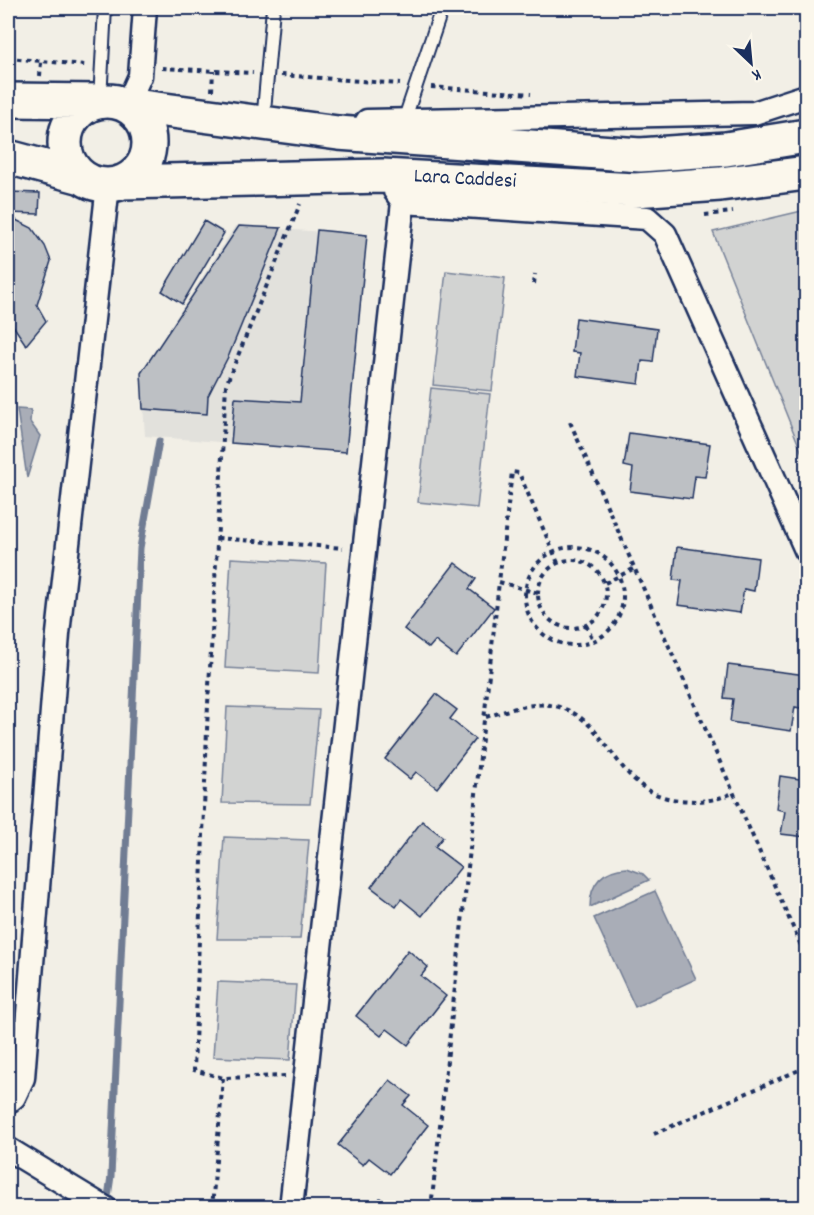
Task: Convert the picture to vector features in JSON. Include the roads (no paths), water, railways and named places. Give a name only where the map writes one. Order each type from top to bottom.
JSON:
[{"type":"main road","name":"Lara Caddesi","points":[[8,100],[114,103],[338,133],[640,155],[726,149],[807,136]]},
{"type":"main road","points":[[114,103],[146,125],[150,139],[143,165],[134,176],[104,181],[72,166],[66,154],[65,140],[68,126],[81,110],[114,103]]},
{"type":"main road","name":"Lara Caddesi","points":[[8,157],[104,181],[383,176],[635,190],[720,184],[807,173]]},
{"type":"street","points":[[114,103],[140,76],[145,8]]},
{"type":"street","points":[[263,123],[754,113],[807,96]]},
{"type":"street","points":[[291,1208],[403,202],[383,176]]},
{"type":"street","points":[[8,1102],[23,1078],[57,634],[104,181]]},
{"type":"street","points":[[403,202],[647,218],[665,234],[807,550]]},
{"type":"street","points":[[8,1149],[105,1208]]},
{"type":"lane","points":[[263,123],[273,8]]},
{"type":"lane","points":[[404,121],[442,8]]},
{"type":"lane","points":[[104,11],[102,67],[114,103]]},
{"type":"waterway","points":[[107,1204],[111,1176],[140,548],[159,441]]}]
